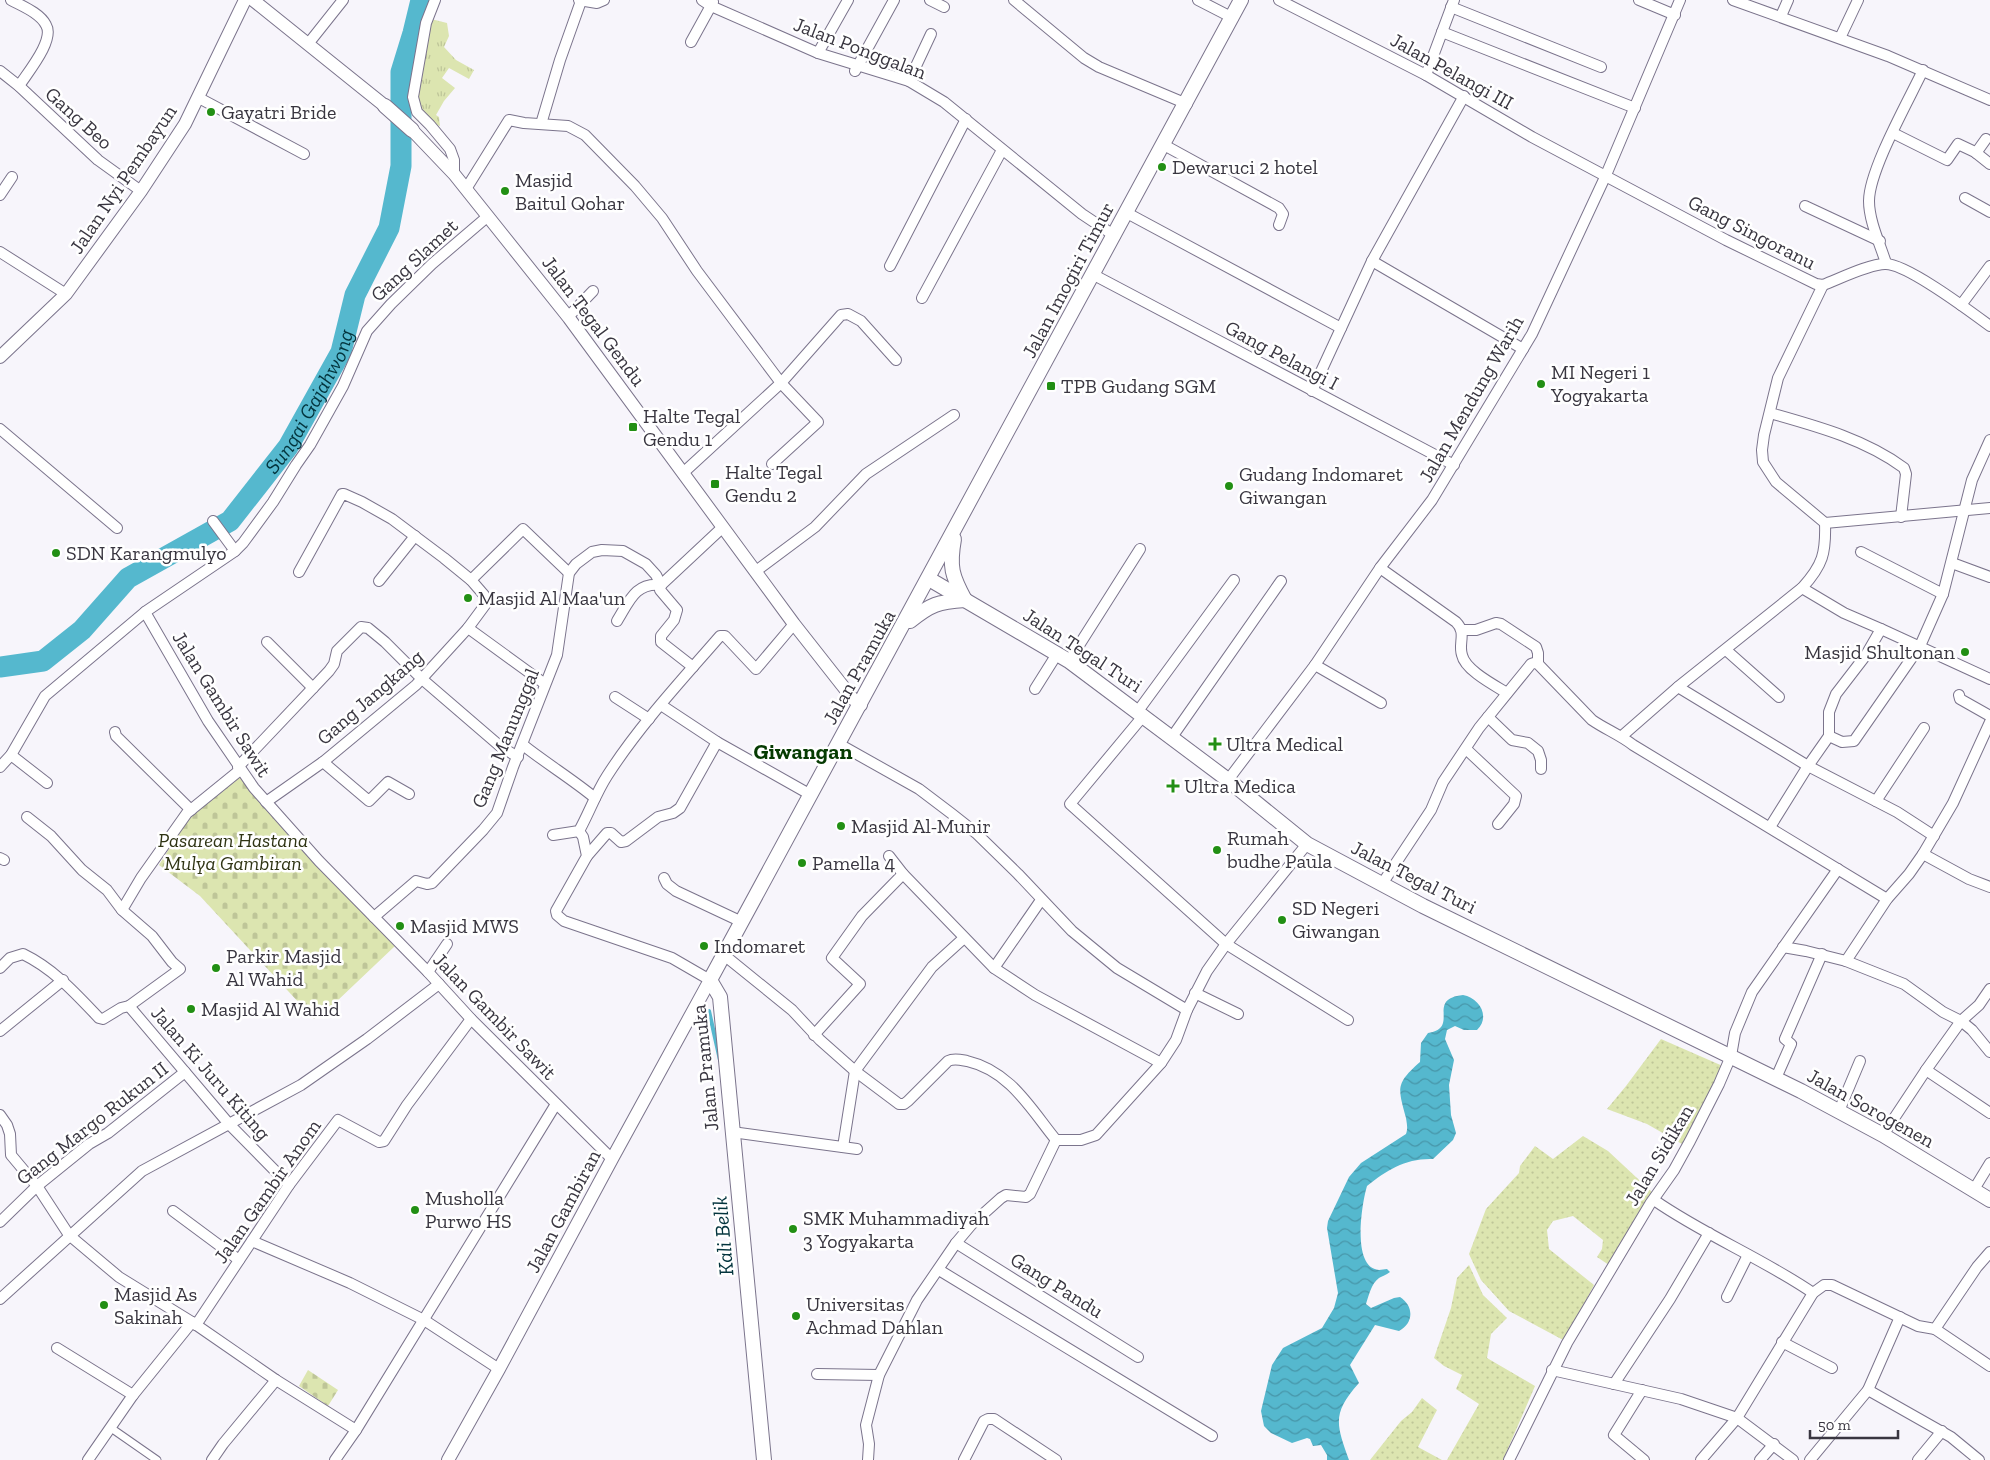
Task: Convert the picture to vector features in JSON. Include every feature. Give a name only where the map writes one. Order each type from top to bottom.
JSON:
[{"type":"main road","name":"Jalan Imogiri Timur","points":[[929,579],[1187,104],[1241,0]]},
{"type":"main road","name":"Jalan Tegal Gendu","points":[[385,106],[412,130]]},
{"type":"main road","points":[[903,627],[927,607],[944,602],[966,600],[953,578],[951,557],[955,530]]},
{"type":"main road","name":"Jalan Tegal Turi","points":[[929,579],[1069,661],[1141,713],[1307,844],[1556,972],[1731,1056]]},
{"type":"main road","name":"Jalan Pramuka","points":[[764,1460],[720,997],[710,980],[929,579]]},
{"type":"main road","name":"Jalan Sorogenen","points":[[1731,1056],[1883,1135],[1990,1200]]},
{"type":"street","points":[[11,0],[38,16],[46,24],[49,33],[47,42],[19,86]]},
{"type":"street","name":"Jalan Nyi Pembayun","points":[[0,357],[66,294],[141,191],[185,124],[245,0]]},
{"type":"street","name":"Jalan Tegal Gendu","points":[[253,0],[310,40],[385,106]]},
{"type":"street","points":[[310,40],[343,0]]},
{"type":"street","points":[[435,0],[426,23],[413,97],[417,112],[450,149],[454,160],[454,174]]},
{"type":"street","points":[[541,124],[580,0],[597,3],[604,0]]},
{"type":"street","points":[[818,53],[848,0]]},
{"type":"street","points":[[856,68],[894,0]]},
{"type":"street","points":[[930,0],[944,8]]},
{"type":"street","points":[[1014,0],[1084,58],[1100,67],[1187,104]]},
{"type":"street","points":[[1198,0],[1233,18]]},
{"type":"street","name":"Jalan Pelangi III","points":[[1279,0],[1426,75],[1532,137],[1606,175]]},
{"type":"street","points":[[1639,0],[1675,15]]},
{"type":"street","name":"Jalan Mendung Warih","points":[[1228,780],[1314,665],[1380,568],[1432,500],[1532,334],[1606,175],[1680,0]]},
{"type":"street","points":[[1781,16],[1788,0]]},
{"type":"street","points":[[1840,38],[1858,0]]},
{"type":"street","points":[[1738,1],[1923,70],[1990,100]]},
{"type":"street","points":[[691,42],[709,2]]},
{"type":"street","name":"Jalan Ponggalan","points":[[709,2],[818,53],[856,68],[909,82],[944,102],[1082,214],[1115,236]]},
{"type":"street","points":[[1426,75],[1453,4],[1601,67]]},
{"type":"street","points":[[1442,32],[1635,108]]},
{"type":"street","points":[[909,82],[931,34]]},
{"type":"street","points":[[1923,70],[1872,182],[1870,209],[1886,263],[1916,276],[1990,326]]},
{"type":"street","name":"Gang Beo","points":[[0,71],[19,86],[98,160],[141,191]]},
{"type":"street","points":[[1312,392],[1372,261],[1464,96]]},
{"type":"street","points":[[198,98],[304,154]]},
{"type":"street","points":[[890,266],[966,119]]},
{"type":"street","points":[[466,189],[510,120],[568,126],[585,135],[635,186],[662,218],[697,271],[781,383],[818,422],[772,464]]},
{"type":"street","name":"Jalan Tegal Gendu","points":[[412,130],[454,174],[568,317],[794,624],[852,699],[861,705]]},
{"type":"street","points":[[1893,133],[1947,160],[1958,144],[1976,153],[1990,164]]},
{"type":"street","points":[[1976,153],[1986,139]]},
{"type":"street","points":[[1164,145],[1279,208],[1283,214],[1279,226]]},
{"type":"street","points":[[922,298],[1002,150]]},
{"type":"street","name":"Gang Singoranu","points":[[1606,175],[1739,247],[1816,284],[1823,285],[1886,263]]},
{"type":"street","points":[[0,195],[12,177]]},
{"type":"street","points":[[1965,198],[1990,212]]},
{"type":"street","points":[[1805,206],[1880,241]]},
{"type":"street","points":[[1127,213],[1341,328]]},
{"type":"street","name":"Gang Slamet","points":[[234,550],[243,543],[273,502],[310,445],[344,386],[367,330],[432,264],[487,217]]},
{"type":"street","points":[[0,252],[66,294]]},
{"type":"street","points":[[1372,261],[1523,349]]},
{"type":"street","points":[[1961,305],[1990,266]]},
{"type":"street","name":"Gang Pelangi I","points":[[1094,275],[1312,392],[1454,465]]},
{"type":"street","points":[[1823,285],[1778,378],[1764,435],[1763,462],[1776,482],[1825,523],[1990,508]]},
{"type":"street","points":[[568,317],[593,291]]},
{"type":"street","points":[[683,473],[781,383],[838,318],[845,314],[852,315],[861,321],[896,360]]},
{"type":"street","points":[[1770,413],[1857,441],[1904,468],[1906,474],[1901,517]]},
{"type":"street","points":[[756,572],[815,527],[866,474],[954,415]]},
{"type":"street","points":[[0,429],[117,528]]},
{"type":"street","points":[[1829,736],[1842,742],[1854,741],[1920,646],[1943,594],[1972,480],[1990,440]]},
{"type":"street","points":[[299,572],[342,494],[392,518],[471,580],[522,529],[570,573],[576,564],[592,552],[613,550],[623,552],[646,564],[656,575],[661,585],[660,590],[677,610],[674,620],[660,639],[693,667]]},
{"type":"street","points":[[0,767],[11,755],[46,696],[145,612],[234,550],[214,522]]},
{"type":"street","points":[[1622,736],[1678,687],[1802,588],[1812,577],[1825,551],[1825,523]]},
{"type":"street","points":[[617,621],[642,586],[650,584],[661,585],[723,527]]},
{"type":"street","points":[[379,581],[415,536]]},
{"type":"street","points":[[1069,661],[1140,549]]},
{"type":"street","points":[[1861,552],[1943,594]]},
{"type":"street","points":[[1952,562],[1990,577]]},
{"type":"street","points":[[1380,568],[1456,622],[1462,630],[1461,652],[1466,664],[1507,693]]},
{"type":"street","name":"Gang Manunggal","points":[[374,917],[416,881],[427,884],[432,882],[497,813],[544,684],[557,655],[570,573]]},
{"type":"street","name":"Gang Jangkang","points":[[266,802],[323,762],[422,679],[468,628],[483,608],[486,600],[484,595],[471,580]]},
{"type":"street","points":[[1234,580],[1141,713],[1070,804],[1226,944],[1348,1020]]},
{"type":"street","points":[[1172,737],[1281,581]]},
{"type":"street","points":[[1802,588],[1844,613],[1990,679]]},
{"type":"street","name":"Jalan Gambir Sawit","points":[[145,612],[208,721],[239,768],[266,802],[471,1018],[612,1159]]},
{"type":"street","points":[[1462,630],[1480,629],[1492,623],[1501,624],[1536,647],[1538,664],[1596,722],[1622,736],[1633,745],[1887,899]]},
{"type":"street","points":[[579,831],[607,776],[649,719],[720,636],[723,635],[756,669],[794,624]]},
{"type":"street","points":[[27,817],[51,836],[82,870],[107,890],[122,910],[141,878],[190,810],[239,768],[334,664],[337,651],[358,629],[366,627],[385,642],[422,679],[501,747],[518,756]]},
{"type":"street","points":[[468,628],[544,684]]},
{"type":"street","points":[[1770,827],[1829,736],[1829,712],[1836,694],[1866,655],[1881,629]]},
{"type":"street","points":[[267,642],[313,688]]},
{"type":"street","points":[[1726,650],[1779,697]]},
{"type":"street","points":[[1035,689],[1057,654]]},
{"type":"street","points":[[1382,884],[1431,810],[1443,782],[1488,717],[1531,664],[1538,664]]},
{"type":"street","points":[[1314,665],[1381,703]]},
{"type":"street","points":[[1678,687],[1808,766],[1903,815],[1934,836]]},
{"type":"street","points":[[1959,695],[1960,699],[1990,716]]},
{"type":"street","points":[[616,697],[649,719]]},
{"type":"street","points":[[661,705],[717,742],[811,795]]},
{"type":"street","points":[[1488,717],[1512,740],[1528,743],[1538,751],[1541,769]]},
{"type":"street","points":[[1846,961],[1887,899],[1924,854],[1952,803],[1990,722]]},
{"type":"street","points":[[1876,801],[1924,728]]},
{"type":"street","points":[[116,732],[116,736],[190,810]]},
{"type":"street","points":[[710,980],[672,958],[564,921],[557,915],[556,911],[587,856],[607,833],[611,833],[619,841],[626,842],[658,817],[680,808],[717,742]]},
{"type":"street","points":[[839,744],[919,789],[952,814],[976,833],[1072,931],[1117,968],[1187,1010]]},
{"type":"street","points":[[523,745],[556,770],[567,775],[596,798]]},
{"type":"street","points":[[1466,749],[1516,796],[1514,804],[1498,824]]},
{"type":"street","points":[[11,755],[47,783]]},
{"type":"street","points":[[323,762],[369,801],[388,782],[409,794]]},
{"type":"street","points":[[579,831],[583,837],[587,856]]},
{"type":"street","points":[[553,835],[579,831]]},
{"type":"street","points":[[1056,1140],[1081,1140],[1096,1134],[1161,1064],[1176,1040],[1187,1010],[1207,971],[1226,944],[1307,844]]},
{"type":"street","points":[[1924,854],[1969,879],[1990,887]]},
{"type":"street","points":[[890,856],[903,874],[994,968],[1035,995],[1161,1064]]},
{"type":"street","name":"Jalan Sidikan","points":[[1509,1460],[1571,1335],[1674,1170],[1720,1084],[1731,1056],[1735,1033],[1752,992],[1838,869]]},
{"type":"street","points":[[814,1035],[860,984],[832,958],[862,916],[903,874]]},
{"type":"street","points":[[664,878],[667,884],[676,891],[742,922]]},
{"type":"street","points":[[994,968],[1041,900]]},
{"type":"street","name":"Jalan Ki Juru Kiting","points":[[122,910],[152,936],[172,962],[180,969],[129,1006],[229,1124],[288,1185]]},
{"type":"street","points":[[843,1147],[855,1071],[932,967],[964,938]]},
{"type":"street","points":[[428,972],[447,944]]},
{"type":"street","points":[[1783,947],[1822,954],[1846,961],[1904,984],[1943,1012],[1961,1021],[1972,1030],[1990,1052]]},
{"type":"street","points":[[0,968],[10,958],[23,954],[63,980],[99,1018],[105,1019],[121,1008],[129,1006]]},
{"type":"street","points":[[1776,1078],[1791,1044],[1785,1039],[1822,954]]},
{"type":"street","points":[[724,955],[792,1010],[814,1035],[855,1071],[899,1104],[904,1104],[948,1061],[952,1059],[976,1063],[999,1075],[1014,1086],[1056,1140]]},
{"type":"street","points":[[0,1031],[63,980]]},
{"type":"street","name":"Jalan Gambiran","points":[[448,1460],[710,980]]},
{"type":"street","points":[[0,1299],[142,1171],[301,1085],[367,1039],[439,984]]},
{"type":"street","points":[[1883,1135],[1961,1021],[1979,1005],[1990,989]]},
{"type":"street","points":[[1195,993],[1238,1014]]},
{"type":"street","name":"Jalan Gambir Anom","points":[[88,1460],[133,1395],[194,1323],[252,1241],[288,1185],[338,1120],[379,1142],[384,1141],[471,1018]]},
{"type":"street","points":[[1839,1111],[1860,1062]]},
{"type":"street","points":[[1926,1070],[1990,1113]]},
{"type":"street","name":"Gang Margo Rukun II","points":[[0,1222],[37,1186],[89,1144],[108,1133],[185,1072]]},
{"type":"street","points":[[335,1460],[356,1430],[556,1104]]},
{"type":"street","points":[[0,1115],[7,1125],[10,1134],[11,1155],[37,1186],[69,1236],[119,1277],[194,1323],[276,1380],[356,1430]]},
{"type":"street","points":[[732,1132],[857,1149]]},
{"type":"street","points":[[868,1460],[869,1444],[866,1425],[879,1375],[917,1300],[956,1243],[972,1224],[1000,1198],[1006,1196],[1028,1196],[1056,1140]]},
{"type":"street","points":[[1973,1191],[1990,1163]]},
{"type":"street","points":[[1654,1200],[1748,1256],[1785,1273],[1813,1293]]},
{"type":"street","points":[[173,1211],[238,1260]]},
{"type":"street","points":[[1614,1384],[1650,1331],[1710,1233]]},
{"type":"street","points":[[252,1241],[350,1282],[424,1320],[499,1369]]},
{"type":"street","name":"Gang Pandu","points":[[956,1243],[1138,1357]]},
{"type":"street","points":[[1935,1328],[1977,1267],[1990,1252]]},
{"type":"street","points":[[1726,1297],[1748,1256]]},
{"type":"street","points":[[939,1270],[1212,1436]]},
{"type":"street","points":[[1702,1460],[1737,1418],[1813,1293],[1824,1285],[1834,1285],[1918,1326],[1935,1328],[1990,1366]]},
{"type":"street","points":[[1810,1460],[1868,1390],[1900,1317]]},
{"type":"street","points":[[1782,1342],[1832,1368]]},
{"type":"street","points":[[57,1348],[133,1395]]},
{"type":"street","points":[[1552,1370],[1681,1399],[1737,1418],[1793,1460]]},
{"type":"street","points":[[817,1374],[879,1375]]},
{"type":"street","points":[[212,1460],[276,1380]]},
{"type":"street","points":[[1642,1390],[1614,1436],[1644,1460]]},
{"type":"street","points":[[1868,1390],[1952,1437],[1979,1460]]},
{"type":"street","points":[[964,1460],[984,1421],[988,1419],[994,1420],[1056,1460]]},
{"type":"street","points":[[110,1428],[157,1460]]},
{"type":"street","points":[[1918,1460],[1942,1431]]},
{"type":"street","points":[[1760,1460],[1774,1444]]},
{"type":"green space","points":[[431,19],[447,23],[449,36],[444,47],[456,60],[474,70],[469,79],[449,68],[442,78],[455,88],[444,101],[436,115],[439,117],[440,126],[422,121],[416,107]]},
{"type":"green space","name":"Pasarean Hastana Mulya Gambiran","points":[[239,776],[395,946],[336,1002],[314,1019],[200,896],[159,865],[190,815]]},
{"type":"green space","points":[[1661,1039],[1725,1067],[1708,1103],[1682,1144],[1647,1124],[1607,1109]]},
{"type":"green space","points":[[1583,1136],[1608,1151],[1652,1192],[1609,1265],[1597,1257],[1602,1249],[1603,1240],[1573,1216],[1553,1221],[1547,1230],[1549,1249],[1594,1285],[1565,1341],[1509,1311],[1481,1280],[1469,1254],[1486,1209],[1519,1173],[1520,1166],[1535,1146],[1553,1159]]},
{"type":"green space","points":[[1469,1265],[1483,1295],[1507,1318],[1491,1334],[1487,1358],[1535,1386],[1503,1460],[1447,1460],[1479,1404],[1456,1389],[1462,1375],[1444,1366],[1434,1358],[1451,1308],[1457,1278]]},
{"type":"green space","points":[[308,1370],[338,1390],[328,1406],[299,1386]]},
{"type":"green space","points":[[1422,1398],[1437,1410],[1418,1447],[1442,1460],[1370,1460],[1401,1421],[1412,1412]]},
{"type":"water","points":[[1463,995],[1478,1004],[1483,1014],[1483,1019],[1477,1030],[1464,1030],[1455,1026],[1447,1030],[1445,1039],[1454,1060],[1449,1085],[1451,1115],[1456,1133],[1453,1140],[1433,1159],[1423,1159],[1397,1166],[1374,1180],[1367,1186],[1363,1206],[1361,1234],[1365,1258],[1370,1267],[1379,1270],[1387,1269],[1390,1272],[1374,1283],[1366,1304],[1371,1308],[1400,1297],[1408,1305],[1410,1319],[1404,1328],[1399,1331],[1375,1325],[1350,1365],[1359,1383],[1344,1403],[1339,1419],[1341,1437],[1349,1460],[1327,1460],[1327,1455],[1321,1445],[1313,1446],[1310,1439],[1307,1438],[1292,1443],[1271,1433],[1264,1426],[1261,1411],[1272,1365],[1283,1348],[1322,1328],[1334,1308],[1338,1293],[1327,1228],[1328,1221],[1349,1177],[1361,1163],[1406,1134],[1407,1123],[1400,1093],[1402,1081],[1420,1062],[1421,1043],[1428,1033],[1442,1026],[1446,1002]]},
{"type":"waterway","name":"Sungai Gajahwong","points":[[0,667],[43,661],[82,630],[128,578],[230,521],[288,447],[341,352],[355,295],[389,228],[401,166],[401,72],[421,0]]},
{"type":"waterway","name":"Kali Belik","points":[[709,1011],[720,1060]]},
{"type":"place","name":"Gayatri Bride","points":[[211,112]]},
{"type":"place","name":"Dewaruci 2 hotel","points":[[1162,167]]},
{"type":"place","name":"Masjid Baitul Qohar","points":[[505,191]]},
{"type":"place","name":"MI Negeri 1 Yogyakarta","points":[[1541,384]]},
{"type":"place","name":"TPB Gudang SGM","points":[[1051,386]]},
{"type":"place","name":"Halte Tegal Gendu 1","points":[[633,427]]},
{"type":"place","name":"Halte Tegal Gendu 2","points":[[715,484]]},
{"type":"place","name":"Gudang Indomaret Giwangan","points":[[1229,486]]},
{"type":"place","name":"SDN Karangmulyo","points":[[56,553]]},
{"type":"place","name":"Masjid Al Maa'un","points":[[468,598]]},
{"type":"place","name":"Masjid Shultonan","points":[[1965,652]]},
{"type":"place","name":"Ultra Medical","points":[[1215,744]]},
{"type":"place","name":"Ultra Medica","points":[[1173,786]]},
{"type":"place","name":"Masjid Al-Munir","points":[[841,826]]},
{"type":"place","name":"Rumah budhe Paula","points":[[1217,850]]},
{"type":"place","name":"Pamella 4","points":[[802,863]]},
{"type":"place","name":"SD Negeri Giwangan","points":[[1282,920]]},
{"type":"place","name":"Masjid MWS","points":[[400,926]]},
{"type":"place","name":"Indomaret","points":[[704,946]]},
{"type":"place","name":"Parkir Masjid Al Wahid","points":[[216,968]]},
{"type":"place","name":"Masjid Al Wahid","points":[[191,1009]]},
{"type":"place","name":"Musholla Purwo HS","points":[[415,1210]]},
{"type":"place","name":"SMK Muhammadiyah 3 Yogyakarta","points":[[793,1229]]},
{"type":"place","name":"Masjid As Sakinah","points":[[104,1305]]},
{"type":"place","name":"Universitas Achmad Dahlan","points":[[796,1316]]},
{"type":"district","name":"Giwangan","points":[[803,751]]}]
